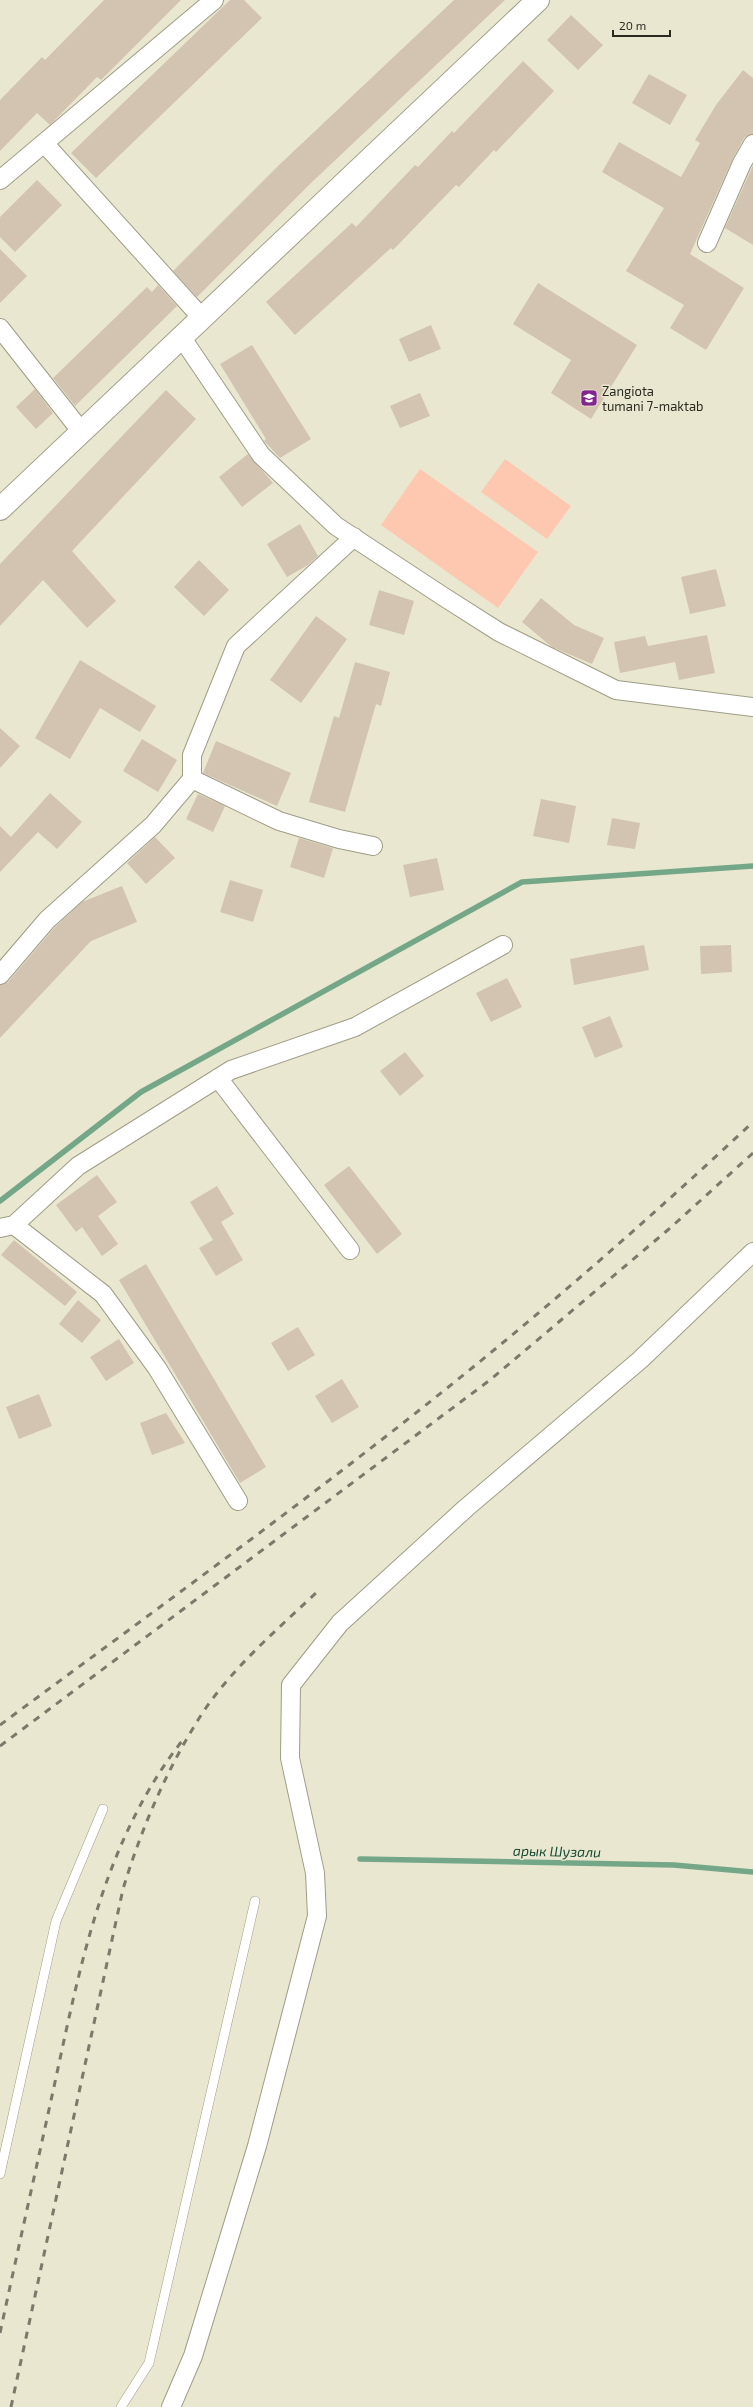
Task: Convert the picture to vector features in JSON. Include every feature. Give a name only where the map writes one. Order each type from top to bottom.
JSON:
[{"type":"main road","points":[[0,509],[538,0]]},
{"type":"street","points":[[0,180],[214,0]]},
{"type":"street","points":[[44,143],[202,318]]},
{"type":"street","points":[[707,243],[742,163],[753,144]]},
{"type":"street","points":[[0,328],[81,431]]},
{"type":"street","points":[[182,338],[261,455],[336,526],[499,632],[616,690],[753,707]]},
{"type":"street","points":[[0,975],[47,920],[153,825],[192,779],[192,755],[236,646],[354,537]]},
{"type":"street","points":[[192,779],[279,821],[339,840],[374,846]]},
{"type":"street","points":[[238,1501],[157,1368],[103,1294],[7,1227],[78,1166],[231,1070],[354,1027],[503,945]]},
{"type":"street","points":[[218,1078],[350,1250]]},
{"type":"street","points":[[171,2407],[193,2356],[257,2146],[317,1916],[315,1874],[290,1758],[291,1685],[340,1623],[483,1493],[640,1360],[753,1252]]},
{"type":"lane","points":[[0,2174],[56,1921],[103,1809]]},
{"type":"lane","points":[[121,2407],[149,2363],[255,1901]]},
{"type":"shaded area","points":[[505,459],[571,506],[547,539],[481,492]]},
{"type":"shaded area","points":[[420,469],[538,552],[498,608],[381,525]]},
{"type":"building","points":[[104,0],[181,0],[101,80],[97,77],[50,125],[37,113],[0,151],[0,100],[42,57],[45,60]]},
{"type":"building","points":[[230,0],[244,0],[262,18],[96,178],[71,153]]},
{"type":"building","points":[[454,0],[505,0],[311,183],[197,297],[173,271],[278,166]]},
{"type":"building","points":[[571,15],[603,45],[578,70],[547,40]]},
{"type":"building","points":[[523,61],[554,91],[496,152],[494,150],[459,187],[456,185],[393,250],[391,248],[295,335],[266,302],[352,223],[356,227],[415,165],[418,167],[452,131],[454,133]]},
{"type":"building","points":[[743,70],[753,78],[753,134],[744,138],[733,158],[690,254],[744,288],[706,350],[670,328],[684,305],[626,271],[664,208],[602,172],[619,142],[681,177],[700,143],[695,140],[716,105]]},
{"type":"building","points":[[649,74],[687,95],[670,125],[632,103]]},
{"type":"building","points":[[753,165],[753,245],[725,228]]},
{"type":"building","points":[[37,180],[62,205],[15,252],[0,237],[0,217]]},
{"type":"building","points":[[0,249],[27,276],[0,303]]},
{"type":"building","points":[[538,283],[637,345],[591,419],[551,393],[571,360],[513,324]]},
{"type":"building","points":[[158,285],[177,306],[75,406],[53,378],[147,287],[152,292]]},
{"type":"building","points":[[431,325],[441,349],[409,362],[399,339]]},
{"type":"building","points":[[252,345],[311,439],[280,458],[264,441],[266,439],[220,364]]},
{"type":"building","points":[[35,389],[53,413],[36,429],[16,407]]},
{"type":"building","points":[[166,390],[196,419],[72,551],[116,601],[87,628],[43,580],[0,626],[0,564]]},
{"type":"building","points":[[420,393],[430,416],[400,428],[390,406]]},
{"type":"building","points":[[248,454],[273,483],[242,507],[219,477]]},
{"type":"building","points":[[300,524],[318,556],[308,565],[287,577],[267,544]]},
{"type":"building","points":[[199,560],[229,590],[204,616],[174,587]]},
{"type":"building","points":[[716,569],[726,606],[690,614],[681,577]]},
{"type":"building","points":[[379,590],[414,601],[404,635],[369,625]]},
{"type":"building","points":[[541,598],[574,625],[604,638],[592,664],[552,647],[522,622]]},
{"type":"building","points":[[316,616],[347,639],[301,703],[270,680]]},
{"type":"building","points":[[707,635],[715,673],[679,680],[675,662],[620,673],[614,642],[645,636],[648,646]]},
{"type":"building","points":[[80,660],[156,706],[140,732],[100,708],[70,759],[35,738]]},
{"type":"building","points":[[355,662],[390,672],[381,706],[376,704],[345,812],[309,802],[334,716],[339,718]]},
{"type":"building","points":[[0,728],[20,746],[0,768]]},
{"type":"building","points":[[142,739],[177,760],[158,792],[123,771]]},
{"type":"building","points":[[216,741],[291,773],[277,806],[203,773]]},
{"type":"building","points":[[50,793],[82,822],[57,849],[38,832],[0,872],[0,826],[11,837]]},
{"type":"building","points":[[198,794],[225,806],[213,832],[186,819]]},
{"type":"building","points":[[541,799],[576,806],[569,843],[533,836]]},
{"type":"building","points":[[612,818],[640,823],[635,849],[607,845]]},
{"type":"building","points":[[155,837],[175,858],[146,884],[127,863]]},
{"type":"building","points":[[299,838],[333,848],[324,878],[290,867]]},
{"type":"building","points":[[437,858],[444,890],[410,897],[403,865]]},
{"type":"building","points":[[230,880],[263,890],[253,922],[220,912]]},
{"type":"building","points":[[122,886],[137,922],[91,941],[0,1038],[0,985],[8,982],[55,927],[82,902]]},
{"type":"building","points":[[644,945],[649,970],[574,985],[570,959]]},
{"type":"building","points":[[731,945],[732,972],[701,974],[700,946]]},
{"type":"building","points":[[507,978],[522,1007],[491,1022],[476,993]]},
{"type":"building","points":[[610,1016],[623,1047],[595,1058],[582,1027]]},
{"type":"building","points":[[405,1052],[424,1076],[400,1096],[380,1071]]},
{"type":"building","points":[[349,1166],[402,1234],[377,1254],[324,1185]]},
{"type":"building","points":[[97,1175],[117,1202],[98,1216],[118,1244],[102,1256],[82,1227],[76,1232],[56,1205]]},
{"type":"building","points":[[217,1186],[234,1214],[221,1222],[243,1260],[216,1276],[199,1248],[213,1240],[190,1202]]},
{"type":"building","points":[[14,1240],[77,1292],[65,1306],[1,1255]]},
{"type":"building","points":[[146,1264],[266,1467],[240,1483],[119,1280]]},
{"type":"building","points":[[78,1300],[101,1320],[82,1343],[59,1324]]},
{"type":"building","points":[[298,1327],[315,1355],[288,1371],[271,1343]]},
{"type":"building","points":[[119,1339],[134,1363],[106,1381],[90,1357]]},
{"type":"building","points":[[342,1379],[359,1407],[332,1423],[315,1396]]},
{"type":"building","points":[[39,1394],[52,1426],[19,1439],[6,1407]]},
{"type":"building","points":[[166,1413],[185,1443],[152,1455],[140,1423]]},
{"type":"waterway","points":[[0,1201],[141,1092],[522,882],[753,866]]},
{"type":"waterway","name":"арык Шузали","points":[[360,1859],[674,1865],[753,1872]]},
{"type":"railway","points":[[0,1725],[297,1505],[472,1368],[615,1247],[753,1122]]},
{"type":"railway","points":[[0,1746],[490,1380],[669,1229],[753,1153]]},
{"type":"railway","points":[[11,2407],[123,1889],[138,1845],[155,1802],[175,1760],[210,1702],[224,1684],[254,1652],[318,1591]]},
{"type":"railway","points":[[0,2333],[75,1992],[99,1904],[114,1861],[133,1820],[155,1779],[182,1741]]},
{"type":"place","name":"Zangiota tumani 7-maktab","points":[[589,398]]}]
